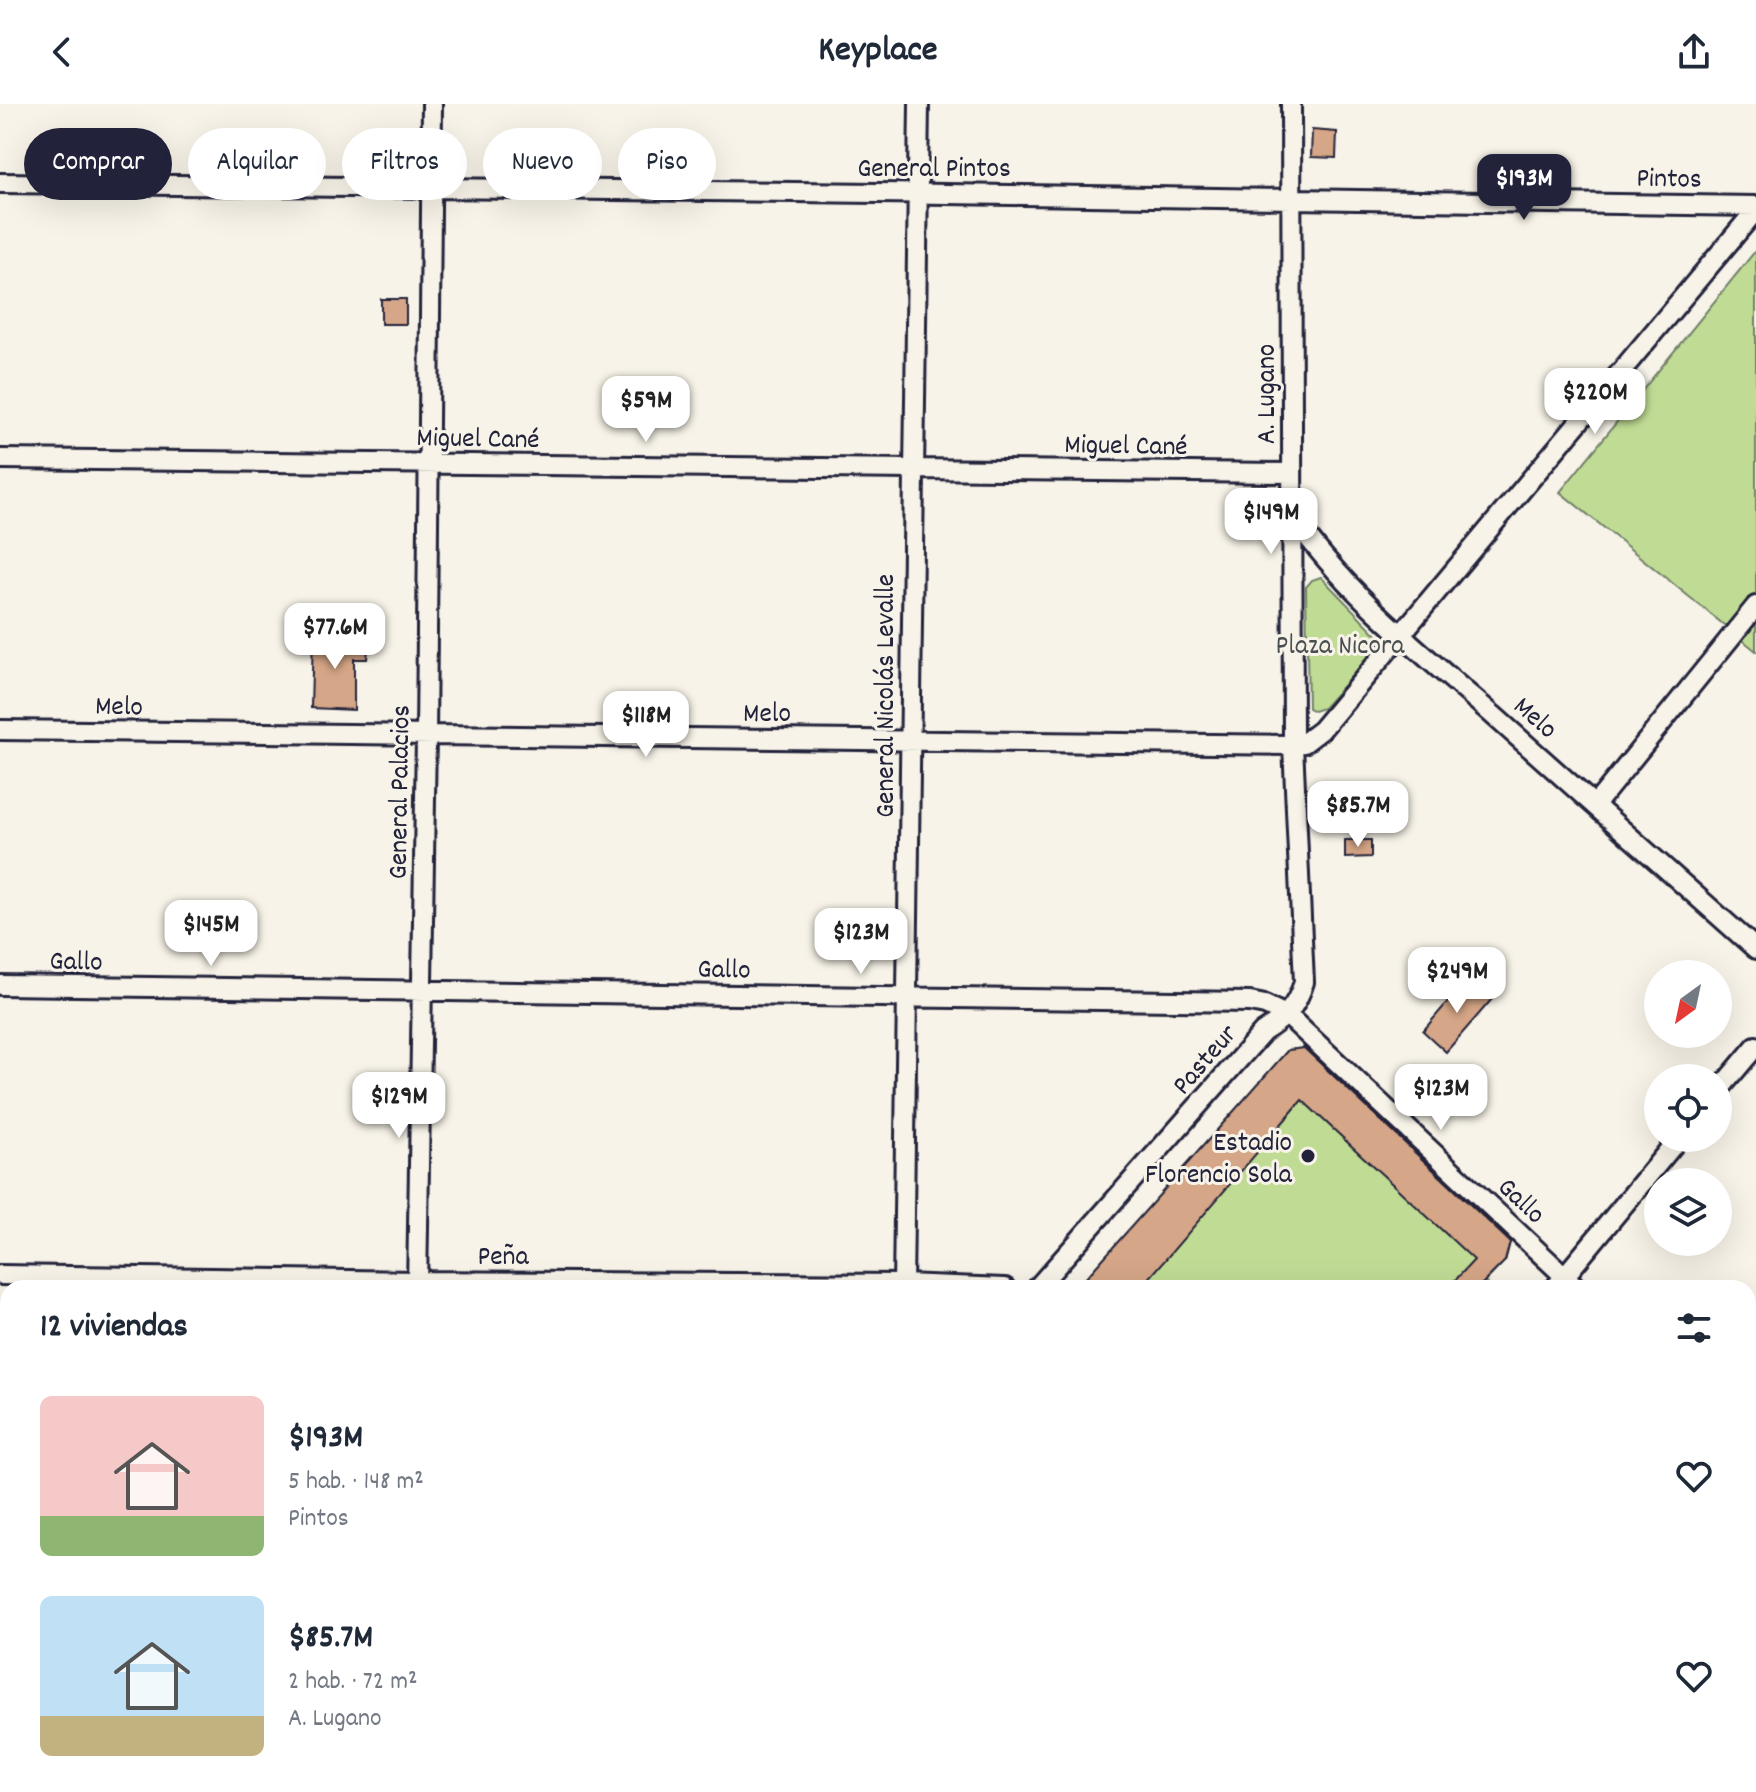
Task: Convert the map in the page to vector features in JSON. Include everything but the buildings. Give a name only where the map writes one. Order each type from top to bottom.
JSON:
[{"type":"street","name":"General Palacios","points":[[432,104],[432,128]]},
{"type":"street","name":"General Nicolás Levalle","points":[[903,1280],[919,104]]},
{"type":"street","name":"A. Lugano","points":[[1288,1016],[1299,1000],[1304,982],[1293,745],[1291,104]]},
{"type":"street","name":"General Pintos","points":[[0,183],[342,189]]},
{"type":"street","name":"General Pintos","points":[[467,190],[1292,197]]},
{"type":"street","name":"Pintos","points":[[1292,197],[1756,208]]},
{"type":"street","name":"General Palacios","points":[[417,1280],[431,200]]},
{"type":"street","points":[[1293,745],[1304,743],[1321,730],[1756,208]]},
{"type":"street","name":"Miguel Cané","points":[[0,459],[1292,473]]},
{"type":"street","name":"Melo","points":[[1292,515],[1331,566],[1402,635],[1756,949]]},
{"type":"street","points":[[1595,805],[1756,606]]},
{"type":"street","name":"Melo","points":[[0,730],[1293,745]]},
{"type":"street","name":"Gallo","points":[[0,985],[1250,1002],[1288,1016],[1561,1280]]},
{"type":"street","name":"Pasteur","points":[[1044,1280],[1263,1032],[1288,1016]]},
{"type":"street","points":[[1732,1074],[1756,1046]]},
{"type":"street","points":[[1568,1280],[1668,1152]]},
{"type":"street","name":"Peña","points":[[0,1275],[208,1280]]},
{"type":"green space","points":[[1756,250],[1756,651],[1560,492]]},
{"type":"green space","name":"Plaza Nicora","points":[[1321,577],[1380,638],[1379,646],[1323,708],[1314,711],[1308,708],[1306,587],[1312,580]]},
{"type":"green space","name":"Estadio Florencio Sola","points":[[1304,1048],[1511,1239],[1505,1261],[1487,1280],[1084,1280],[1288,1050]]},
{"type":"place","name":"Estadio Florencio Sola","points":[[1308,1156]]}]
